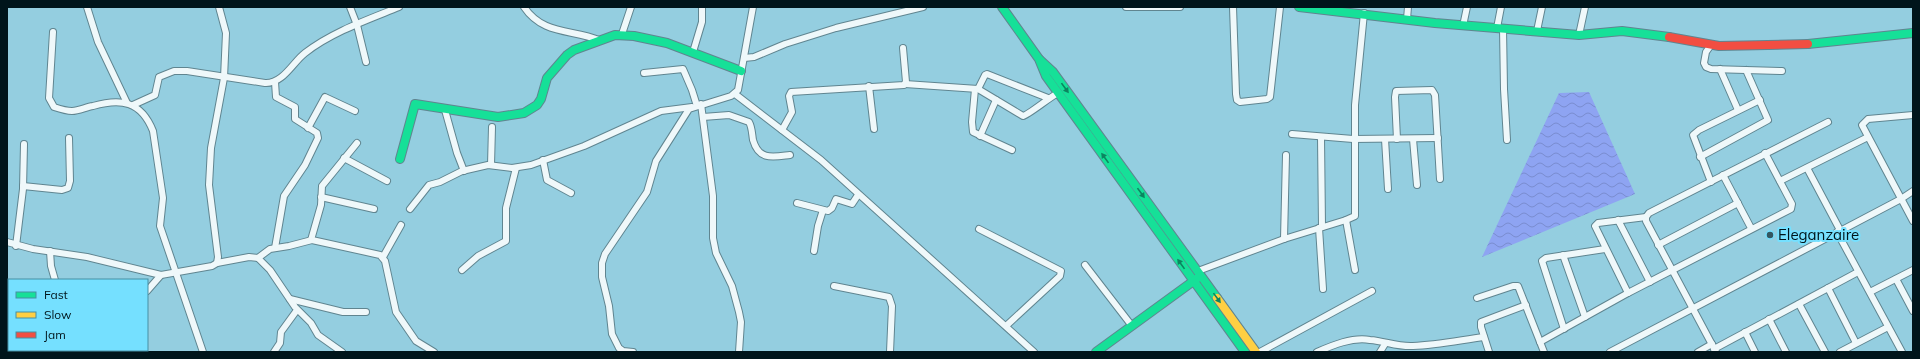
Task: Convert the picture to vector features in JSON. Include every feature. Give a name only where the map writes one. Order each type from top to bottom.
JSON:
[{"type":"street","points":[[87,7],[98,42],[130,104],[149,121],[153,130],[164,198],[160,226],[203,352]]},
{"type":"street","points":[[217,263],[218,257],[209,185],[211,148],[224,78],[226,33],[219,7]]},
{"type":"street","points":[[350,7],[357,25],[366,62]]},
{"type":"street","points":[[53,32],[49,98],[54,108],[71,111],[107,102],[130,104],[155,95],[159,77],[174,71],[187,71],[224,78],[265,83],[275,82],[312,48],[357,25],[399,7]]},
{"type":"street","points":[[524,7],[535,21],[546,27],[584,35],[599,40]]},
{"type":"street","points":[[622,34],[631,7]]},
{"type":"street","points":[[693,52],[702,22],[702,7]]},
{"type":"street","points":[[632,352],[623,352],[619,348],[612,334],[602,277],[602,263],[605,254],[647,192],[656,162],[689,109],[735,94],[738,90],[753,7]]},
{"type":"street","points":[[744,58],[754,57],[785,44],[836,28],[923,7]]},
{"type":"street","points":[[1002,7],[1039,59],[1053,72],[1256,352]]},
{"type":"street","points":[[1126,7],[1180,7]]},
{"type":"street","points":[[1234,7],[1236,94],[1240,102],[1267,99],[1270,97],[1280,7]]},
{"type":"street","points":[[1407,19],[1408,7]]},
{"type":"street","points":[[1463,26],[1466,7]]},
{"type":"street","points":[[1501,7],[1500,28],[1507,140]]},
{"type":"street","points":[[1537,31],[1542,7]]},
{"type":"street","points":[[1579,35],[1585,7]]},
{"type":"street","points":[[1308,8],[1344,9],[1364,14],[1463,26],[1579,35],[1622,31],[1692,40],[1711,45],[1768,46],[1848,41],[1913,32]]},
{"type":"street","points":[[1096,352],[1194,281],[1200,274],[1284,239],[1352,218],[1355,213],[1353,139],[1358,67],[1364,14]]},
{"type":"street","points":[[400,159],[415,104],[445,110],[498,117],[524,113],[537,105],[541,99],[547,78],[567,55],[599,40],[622,34],[667,43],[742,71]]},
{"type":"street","points":[[1711,45],[1706,52],[1704,63],[1706,67],[1720,69],[1782,71]]},
{"type":"street","points":[[903,48],[905,84]]},
{"type":"street","points":[[1039,59],[1046,76],[1243,351]]},
{"type":"street","points":[[644,73],[683,69],[697,106],[703,117],[713,196],[713,238],[716,253],[732,286],[740,312],[741,322],[739,352]]},
{"type":"street","points":[[1720,69],[1738,110]]},
{"type":"street","points":[[1700,157],[1767,122],[1768,117],[1746,70]]},
{"type":"street","points":[[1012,150],[973,132],[971,124],[977,89],[984,75],[987,74],[1048,98]]},
{"type":"street","points":[[274,248],[284,196],[306,165],[318,141],[316,133],[296,119],[295,107],[276,97],[275,82]]},
{"type":"street","points":[[782,130],[792,112],[789,96],[791,92],[905,84],[977,89],[1025,116],[1048,98],[1058,93]]},
{"type":"street","points":[[869,86],[874,129]]},
{"type":"street","points":[[1397,139],[1395,94],[1399,90],[1432,90],[1436,95],[1440,179]]},
{"type":"street","points":[[735,94],[821,160],[858,195],[1034,352]]},
{"type":"street","points":[[308,128],[325,97],[355,111]]},
{"type":"street","points":[[980,136],[996,100]]},
{"type":"street","points":[[1711,182],[1693,139],[1695,132],[1760,100]]},
{"type":"street","points":[[410,209],[429,185],[440,182],[464,171],[490,165],[516,168],[531,165],[584,146],[661,111],[697,106]]},
{"type":"street","points":[[445,110],[457,153],[464,171]]},
{"type":"street","points":[[703,117],[728,115],[748,122],[754,142],[764,156],[790,156]]},
{"type":"street","points":[[1913,115],[1865,120],[1862,125],[1913,221]]},
{"type":"street","points":[[1628,293],[1595,226],[1598,223],[1646,217],[1649,213],[1764,153],[1828,122]]},
{"type":"street","points":[[490,165],[492,127]]},
{"type":"street","points":[[1292,134],[1353,139],[1438,138]]},
{"type":"street","points":[[1321,137],[1323,289]]},
{"type":"street","points":[[1780,181],[1868,137]]},
{"type":"street","points":[[23,186],[62,190],[68,188],[70,181],[69,138]]},
{"type":"street","points":[[1385,139],[1388,189]]},
{"type":"street","points":[[1414,139],[1417,185]]},
{"type":"street","points":[[311,240],[321,205],[321,190],[325,180],[357,143]]},
{"type":"street","points":[[16,246],[23,186],[24,144]]},
{"type":"street","points":[[1540,342],[1628,293],[1792,206],[1764,153]]},
{"type":"street","points":[[1284,239],[1286,155]]},
{"type":"street","points":[[344,158],[387,181]]},
{"type":"street","points":[[543,160],[547,180],[570,193]]},
{"type":"street","points":[[462,270],[478,256],[506,241],[506,208],[516,168]]},
{"type":"street","points":[[1807,168],[1858,272],[1902,352]]},
{"type":"street","points":[[1723,175],[1751,228]]},
{"type":"street","points":[[1610,352],[1901,199],[1913,191]]},
{"type":"street","points":[[797,203],[823,210],[830,210],[836,199],[852,204],[858,195]]},
{"type":"street","points":[[321,197],[374,209]]},
{"type":"street","points":[[1658,245],[1738,203]]},
{"type":"street","points":[[814,251],[818,226],[823,210]]},
{"type":"street","points":[[1646,217],[1658,245],[1714,348]]},
{"type":"street","points":[[1346,220],[1355,270]]},
{"type":"street","points":[[1618,220],[1650,282]]},
{"type":"street","points":[[402,225],[383,257],[396,312],[416,341],[434,352]]},
{"type":"street","points":[[979,229],[1061,271],[1060,276],[1006,326]]},
{"type":"street","points":[[7,242],[16,246],[88,257],[161,275],[176,271],[212,266],[217,263],[258,258],[267,250],[311,240],[341,245],[383,257]]},
{"type":"street","points":[[1564,329],[1542,261],[1546,258],[1605,249]]},
{"type":"street","points":[[50,252],[51,266],[55,279]]},
{"type":"street","points":[[1564,255],[1585,317]]},
{"type":"street","points":[[258,258],[270,270],[297,310],[311,323],[322,338],[342,352]]},
{"type":"street","points":[[1085,265],[1132,326]]},
{"type":"street","points":[[1870,292],[1913,270]]},
{"type":"street","points":[[1698,352],[1714,348],[1858,272]]},
{"type":"street","points":[[148,290],[161,275]]},
{"type":"street","points":[[1896,279],[1913,311]]},
{"type":"street","points":[[1477,298],[1516,285],[1520,289],[1544,352]]},
{"type":"street","points":[[834,286],[889,297],[892,306],[890,352]]},
{"type":"street","points":[[1828,288],[1856,343]]},
{"type":"street","points":[[1260,352],[1372,291]]},
{"type":"street","points":[[290,298],[343,312],[366,312]]},
{"type":"street","points":[[1799,304],[1825,352]]},
{"type":"street","points":[[1489,352],[1480,325],[1483,320],[1526,305]]},
{"type":"street","points":[[274,352],[280,343],[281,332],[297,310]]},
{"type":"street","points":[[1769,319],[1786,352]]},
{"type":"street","points":[[1840,352],[1888,327]]},
{"type":"street","points":[[1745,332],[1755,352]]},
{"type":"street","points":[[1317,352],[1344,342],[1359,339],[1372,340],[1385,344],[1413,346],[1484,338]]},
{"type":"street","points":[[1243,351],[1247,340]]},
{"type":"street","points":[[1380,352],[1385,344]]},
{"type":"water","points":[[1589,92],[1635,194],[1482,257],[1559,93]]},
{"type":"traffic: fast","points":[[1002,7],[1039,59],[1046,76],[1245,352]]},
{"type":"traffic: fast","points":[[1299,7],[1435,23],[1579,35],[1622,31],[1669,37]]},
{"type":"traffic: fast","points":[[1808,44],[1913,33]]},
{"type":"traffic: fast","points":[[400,159],[415,104],[498,117],[524,113],[537,105],[541,99],[547,78],[567,55],[574,50],[615,35],[634,36],[667,43],[741,71]]},
{"type":"traffic: fast","points":[[1040,60],[1053,72],[1217,298]]},
{"type":"traffic: fast","points":[[1096,352],[1199,277]]},
{"type":"traffic: slow","points":[[1217,298],[1256,352]]},
{"type":"traffic: jam","points":[[1669,37],[1719,46],[1808,44]]},
{"type":"place","name":"Eleganzaire","points":[[1770,235]]}]
